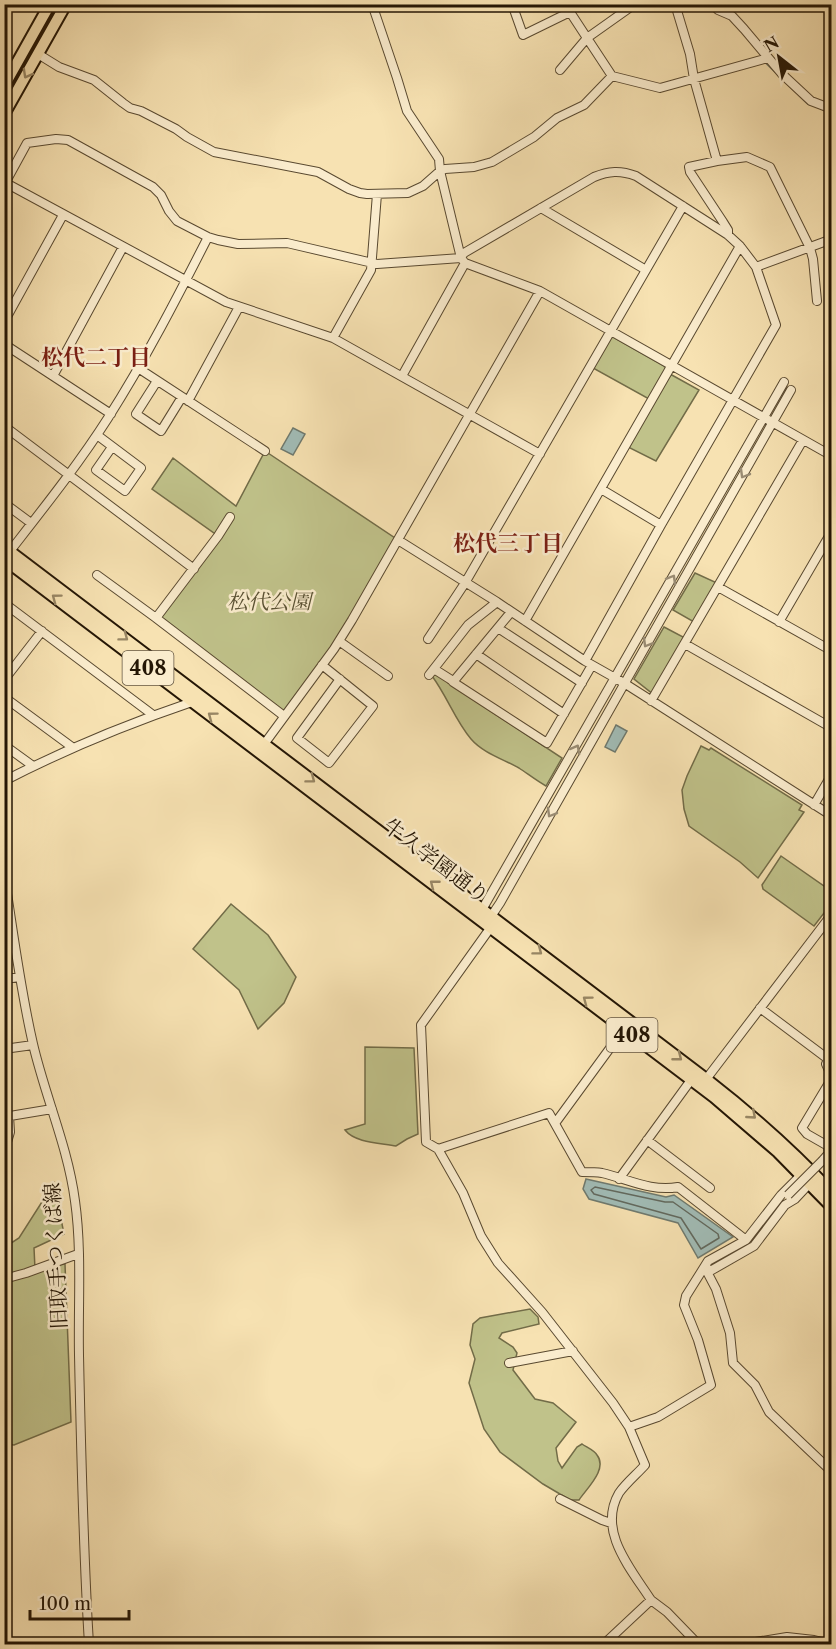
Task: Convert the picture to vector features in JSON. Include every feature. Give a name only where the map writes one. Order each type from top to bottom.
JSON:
[{"type":"highway","points":[[4,86],[50,4]]},
{"type":"highway","points":[[4,114],[66,4]]},
{"type":"highway","name":"牛久学園通り","points":[[6,554],[192,702],[262,747]]},
{"type":"highway","name":"牛久学園通り","points":[[6,554],[485,914],[699,1082],[801,1175],[831,1207]]},
{"type":"highway","name":"牛久学園通り","points":[[485,914],[491,927],[624,1029],[760,1123],[831,1193]]},
{"type":"street","points":[[372,4],[407,111],[439,159],[440,171],[463,260]]},
{"type":"street","points":[[512,4],[523,35],[570,12],[612,76],[660,88],[768,58]]},
{"type":"street","points":[[560,70],[587,38],[635,4]]},
{"type":"street","points":[[675,4],[717,161]]},
{"type":"street","points":[[712,4],[718,10],[732,16],[782,74],[811,100],[831,109]]},
{"type":"street","points":[[38,54],[59,67],[94,80],[130,108],[141,111],[214,152],[318,172],[349,189],[360,193],[377,194],[408,193],[423,186],[445,169],[474,167],[492,162],[534,137],[556,118],[584,105],[612,76]]},
{"type":"street","points":[[540,454],[333,338],[239,308],[5,183],[27,143],[56,139],[68,140],[153,187],[161,195],[177,221],[208,237],[238,244],[287,243],[377,264],[463,260],[540,291],[831,456]]},
{"type":"street","points":[[728,235],[728,230],[689,167],[747,157],[770,167],[810,248],[817,301]]},
{"type":"street","points":[[402,376],[465,253],[594,177],[614,171],[636,176],[728,235],[756,267],[776,325],[661,525],[589,663],[582,683],[547,743],[453,681],[432,672],[468,625],[497,602]]},
{"type":"street","points":[[333,338],[371,270],[377,194]]},
{"type":"street","points":[[428,639],[465,583],[682,206]]},
{"type":"street","points":[[542,208],[646,270]]},
{"type":"street","points":[[4,322],[63,215]]},
{"type":"street","points":[[6,554],[111,414],[186,281],[208,237]]},
{"type":"street","points":[[756,267],[831,239]]},
{"type":"street","points":[[525,621],[740,246]]},
{"type":"street","points":[[53,376],[123,248]]},
{"type":"street","points":[[262,747],[339,641],[540,291]]},
{"type":"street","points":[[157,381],[136,414],[161,431],[185,399],[239,308]]},
{"type":"street","points":[[4,344],[111,414]]},
{"type":"street","points":[[138,368],[265,451]]},
{"type":"street","points":[[485,914],[615,678],[784,382]]},
{"type":"street","points":[[485,914],[624,683],[791,390]]},
{"type":"street","points":[[4,426],[194,569]]},
{"type":"street","points":[[97,435],[141,468],[125,491],[96,470],[112,447]]},
{"type":"street","points":[[651,701],[803,441]]},
{"type":"street","points":[[601,489],[661,525]]},
{"type":"street","points":[[4,503],[31,523]]},
{"type":"street","points":[[156,618],[230,517]]},
{"type":"street","points":[[779,622],[831,531]]},
{"type":"street","points":[[398,540],[831,816]]},
{"type":"street","points":[[97,575],[284,716]]},
{"type":"street","points":[[718,587],[831,651]]},
{"type":"street","points":[[4,603],[153,715]]},
{"type":"street","points":[[453,681],[511,612]]},
{"type":"street","points":[[498,628],[582,683]]},
{"type":"street","points":[[4,680],[42,632]]},
{"type":"street","points":[[339,641],[388,676]]},
{"type":"street","points":[[685,644],[831,728]]},
{"type":"street","points":[[476,654],[564,714]]},
{"type":"street","points":[[322,665],[340,679],[373,706],[329,762],[297,738],[340,679]]},
{"type":"street","points":[[4,697],[72,747]]},
{"type":"street","points":[[4,781],[72,747],[192,702]]},
{"type":"street","points":[[4,745],[33,766]]},
{"type":"street","points":[[814,805],[831,774]]},
{"type":"street","name":"旧取手つくば線","points":[[4,874],[33,1045],[68,1165],[75,1201],[88,1644]]},
{"type":"street","points":[[620,1179],[647,1140],[760,1008],[831,914]]},
{"type":"street","points":[[491,927],[421,1025],[426,1142],[438,1149],[463,1193],[481,1236],[498,1263],[542,1312],[629,1427],[645,1466],[621,1491],[613,1505],[611,1523],[613,1536],[618,1548],[651,1600],[667,1612],[698,1644]]},
{"type":"street","points":[[4,979],[20,977]]},
{"type":"street","points":[[705,1268],[751,1241],[788,1195],[829,1153],[828,1146],[807,1134],[802,1128],[831,1077],[826,1064],[830,1061],[760,1008]]},
{"type":"street","points":[[556,1122],[624,1029]]},
{"type":"street","points":[[4,1049],[33,1045]]},
{"type":"street","points":[[4,1152],[9,1132],[7,1117],[51,1110]]},
{"type":"street","points":[[438,1149],[549,1113],[582,1172],[601,1173],[666,1190],[678,1187],[746,1240]]},
{"type":"street","points":[[647,1140],[710,1188]]},
{"type":"street","points":[[629,1427],[658,1418],[711,1385],[698,1340],[684,1305],[686,1296],[708,1261],[746,1240],[781,1195],[801,1175]]},
{"type":"street","points":[[705,1268],[712,1270],[754,1246],[785,1205],[795,1199],[810,1184]]},
{"type":"street","points":[[4,1279],[78,1254]]},
{"type":"street","points":[[705,1268],[716,1289],[730,1333],[733,1363],[755,1385],[769,1412],[828,1468],[831,1474]]},
{"type":"street","points":[[509,1363],[573,1351]]},
{"type":"street","points":[[560,1499],[611,1523]]},
{"type":"street","points":[[604,1644],[651,1600]]},
{"type":"street","points":[[743,1644],[787,1637],[828,1644]]},
{"type":"green space","points":[[613,337],[666,369],[649,399],[593,368]]},
{"type":"green space","points":[[670,374],[699,390],[656,461],[628,447]]},
{"type":"green space","name":"松代公園","points":[[265,451],[398,540],[352,620],[284,716],[156,618],[218,536],[152,489],[173,458],[236,506]]},
{"type":"green space","points":[[695,573],[717,583],[694,622],[673,610]]},
{"type":"green space","points":[[664,627],[685,638],[653,694],[634,679]]},
{"type":"green space","points":[[435,672],[449,681],[448,683],[562,758],[546,786],[519,768],[487,752],[471,739],[432,676]]},
{"type":"green space","points":[[701,746],[709,750],[711,748],[802,805],[799,810],[804,812],[758,878],[740,862],[689,826],[682,790]]},
{"type":"green space","points":[[781,856],[831,891],[831,904],[814,926],[763,889],[762,885]]},
{"type":"green space","points":[[231,904],[268,935],[296,977],[284,1003],[258,1029],[239,990],[193,949]]},
{"type":"green space","points":[[365,1047],[414,1048],[418,1134],[396,1146],[355,1138],[345,1130],[365,1124]]},
{"type":"green space","points":[[54,1183],[64,1234],[34,1248],[35,1269],[65,1264],[71,1422],[14,1445],[5,1444],[5,1247],[19,1238]]},
{"type":"green space","points":[[530,1309],[538,1317],[539,1324],[502,1333],[499,1338],[513,1347],[517,1353],[513,1370],[535,1399],[553,1403],[576,1422],[556,1448],[558,1461],[562,1468],[577,1447],[582,1444],[594,1452],[600,1460],[595,1478],[579,1500],[570,1500],[543,1484],[500,1452],[484,1429],[469,1383],[475,1359],[470,1345],[473,1324],[480,1318]]},
{"type":"water","points":[[293,428],[305,434],[293,455],[281,449]]},
{"type":"water","points":[[616,725],[627,731],[615,752],[605,747]]},
{"type":"water","points":[[586,1179],[666,1197],[674,1195],[733,1237],[698,1258],[678,1223],[589,1199],[583,1189]]},
{"type":"waterway","points":[[765,62],[811,105]]},
{"type":"waterway","points":[[822,109],[832,114]]},
{"type":"district","name":"松代二丁目","points":[[96,357]]},
{"type":"district","name":"松代三丁目","points":[[508,543]]}]
